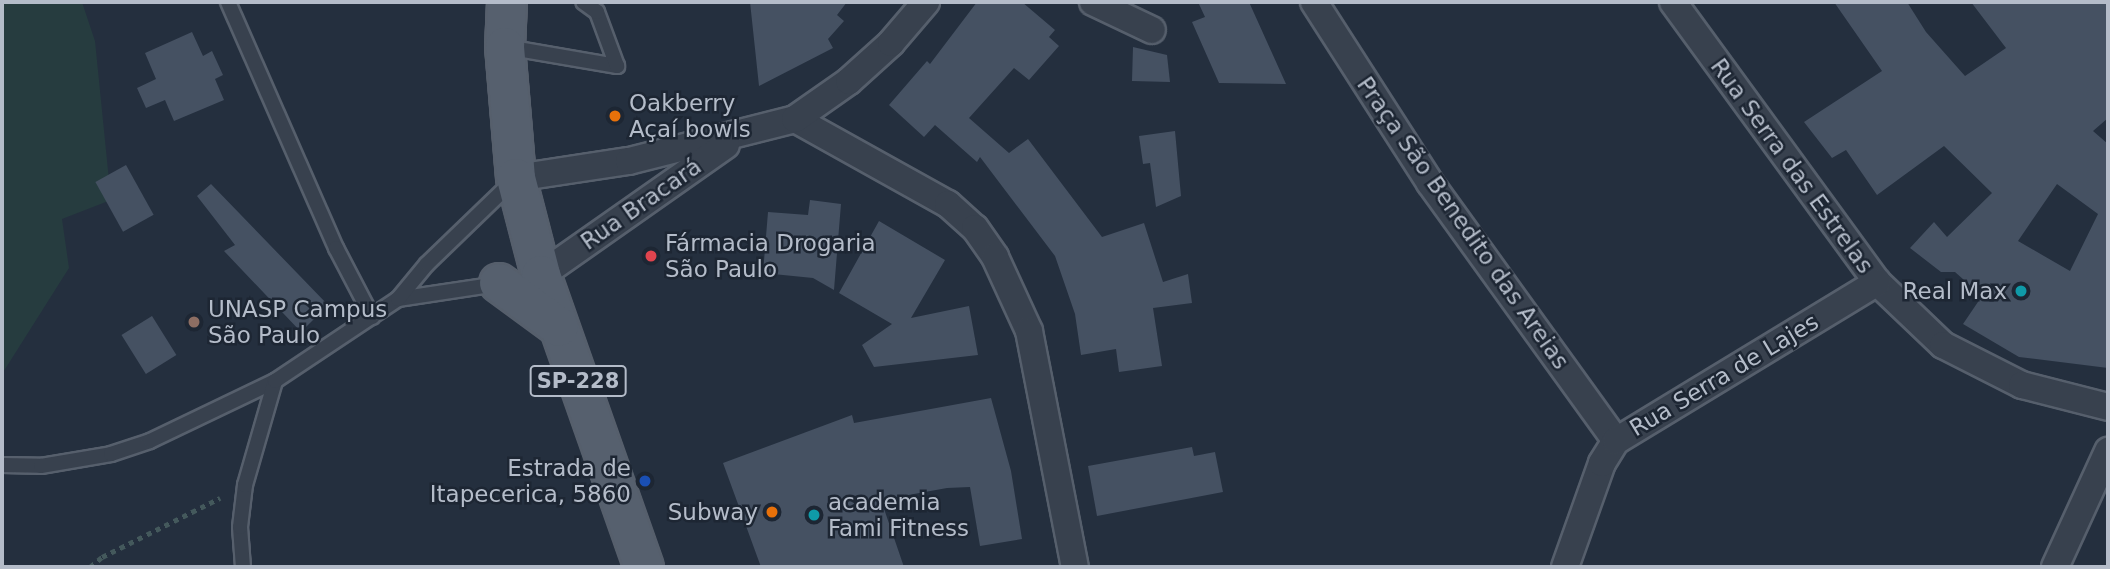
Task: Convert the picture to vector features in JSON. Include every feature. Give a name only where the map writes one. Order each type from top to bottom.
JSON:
[{"type":"main road","name":"SP-228","points":[[507,2],[505,47],[516,178],[541,275],[645,567]]},
{"type":"main road","points":[[499,283],[559,327]]},
{"type":"street","name":"Rua Bracará","points":[[516,178],[629,162],[742,135],[794,119],[849,81],[891,43],[926,2]]},
{"type":"street","points":[[1093,2],[1152,30]]},
{"type":"street","name":"Praça São Benedito das Areias","points":[[1314,2],[1430,183],[1616,441]]},
{"type":"street","name":"Rua Serra das Estrelas","points":[[1673,2],[1877,282],[1943,345],[1986,370],[2022,385],[2108,407]]},
{"type":"street","points":[[794,119],[948,204],[975,228],[995,257],[1030,331],[1075,567]]},
{"type":"street","name":"Rua Bracará","points":[[541,275],[742,135]]},
{"type":"street","name":"Rua Serra de Lajes","points":[[1565,567],[1602,463],[1616,441],[1877,282]]},
{"type":"street","points":[[2055,567],[2108,451]]},
{"type":"lane","points":[[228,2],[336,248],[372,317]]},
{"type":"lane","points":[[505,47],[617,66],[597,12],[583,2]]},
{"type":"lane","points":[[2,466],[41,466],[111,454],[150,441],[275,382],[398,299],[442,249],[516,178]]},
{"type":"lane","points":[[398,299],[541,275]]},
{"type":"lane","points":[[243,567],[240,527],[245,485],[275,382]]},
{"type":"path","points":[[90,567],[102,557],[245,485]]},
{"type":"green space","points":[[2,2],[82,2],[95,41],[111,200],[62,219],[69,268],[2,374]]},
{"type":"building","points":[[750,2],[847,2],[837,15],[844,21],[828,39],[833,48],[759,86]]},
{"type":"building","points":[[977,2],[1022,2],[1055,30],[1049,37],[1059,46],[1029,80],[1014,68],[969,118],[1009,153],[1028,139],[1102,237],[1144,223],[1163,282],[1188,274],[1192,303],[1153,308],[1162,366],[1119,372],[1116,349],[1081,355],[1075,314],[1055,256],[980,157],[977,162],[935,125],[924,137],[889,105],[927,61],[930,64]]},
{"type":"building","points":[[1198,2],[1249,2],[1286,84],[1219,83],[1192,22],[1205,17]]},
{"type":"building","points":[[1834,2],[1907,2],[1926,32],[1965,76],[2006,48],[1971,2],[2108,2],[2108,118],[2093,131],[2108,144],[2108,368],[2019,357],[1963,324],[1982,296],[1955,272],[1941,272],[1910,248],[1934,222],[1947,237],[1992,193],[1944,146],[1877,195],[1846,150],[1832,158],[1804,122],[1882,71]],"holes":[[[2057,184],[2098,214],[2070,271],[2018,241]]]},
{"type":"building","points":[[192,32],[203,56],[212,51],[223,75],[215,79],[224,100],[174,121],[165,100],[146,108],[137,88],[156,79],[145,53]]},
{"type":"building","points":[[1133,47],[1167,55],[1170,82],[1132,81]]},
{"type":"building","points":[[1175,131],[1181,196],[1156,207],[1150,163],[1143,164],[1139,136]]},
{"type":"building","points":[[126,165],[154,215],[123,232],[95,182]]},
{"type":"building","points":[[211,184],[328,305],[301,332],[224,251],[235,245],[197,196]]},
{"type":"building","points":[[810,200],[841,204],[834,290],[813,278],[763,273],[768,212],[808,215]]},
{"type":"building","points":[[879,221],[945,260],[911,318],[969,306],[978,355],[874,367],[862,345],[892,324],[839,293]]},
{"type":"building","points":[[152,316],[176,355],[146,374],[121,335]]},
{"type":"building","points":[[991,398],[1011,471],[1022,539],[980,546],[970,487],[947,488],[881,500],[904,567],[761,567],[723,463],[852,415],[854,423]]},
{"type":"building","points":[[1192,447],[1194,456],[1215,452],[1223,492],[1097,516],[1088,466]]},
{"type":"place","name":"Oakberry Açaí bowls","points":[[615,116]]},
{"type":"place","name":"Fármacia Drogaria São Paulo","points":[[651,256]]},
{"type":"place","name":"Real Max","points":[[2021,291]]},
{"type":"place","name":"UNASP Campus São Paulo","points":[[194,322]]},
{"type":"place","name":"Estrada de Itapecerica, 5860","points":[[645,481]]},
{"type":"place","name":"Subway","points":[[772,512]]},
{"type":"place","name":"academia Fami Fitness","points":[[814,515]]}]
